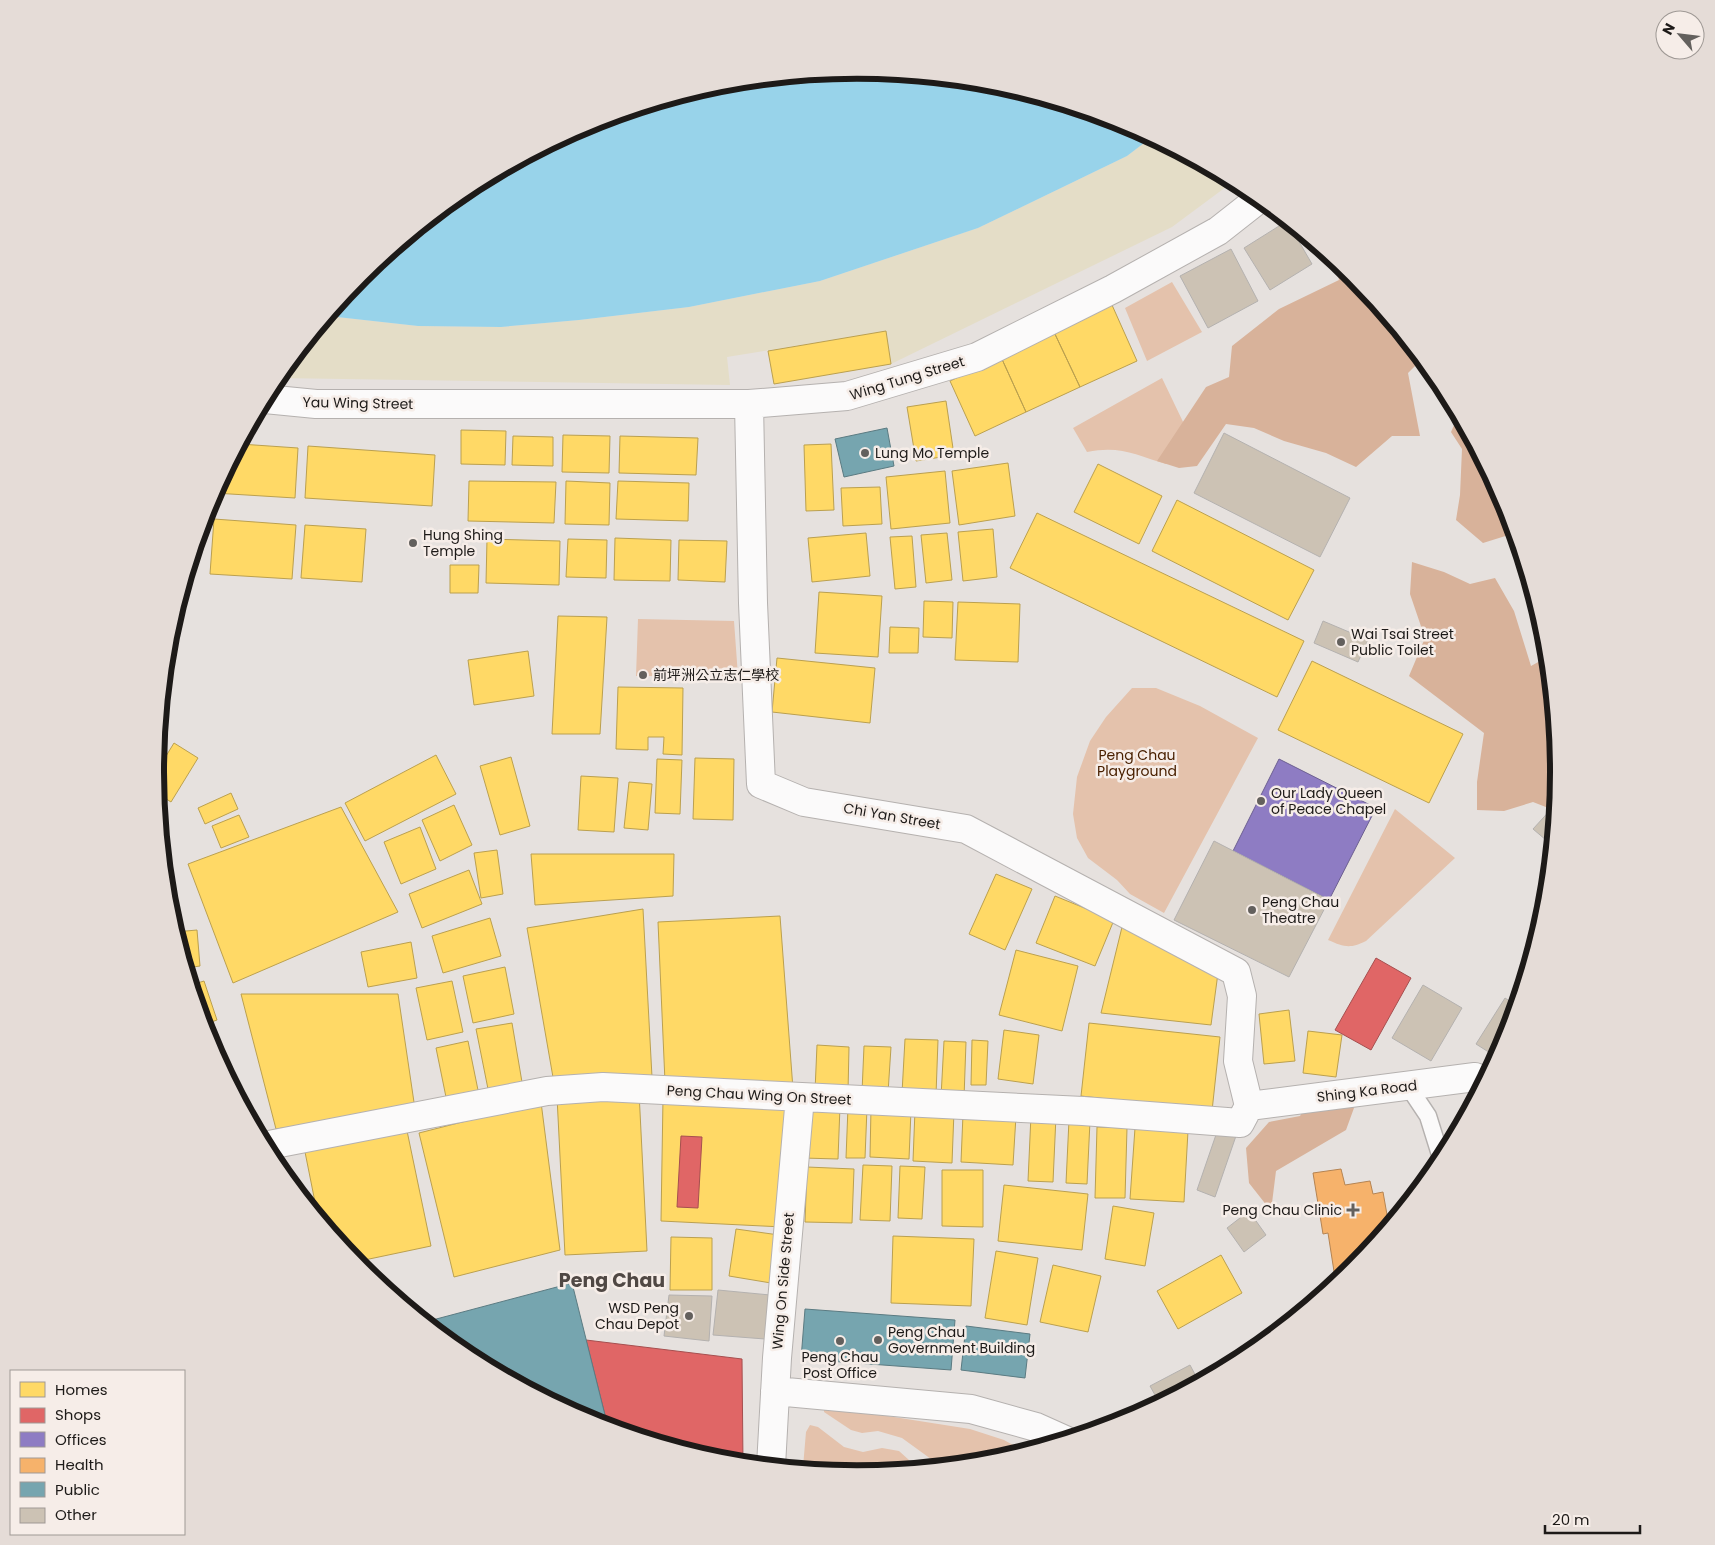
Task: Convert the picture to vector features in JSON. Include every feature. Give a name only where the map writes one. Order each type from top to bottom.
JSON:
[{"type":"street","name":"Wing Tung Street","points":[[451,404],[748,404],[847,396],[977,357],[1112,290],[1218,231],[1253,203]]},
{"type":"street","name":"Yau Wing Street","points":[[273,400],[316,404],[451,404]]},
{"type":"street","name":"Chi Yan Street","points":[[748,404],[753,603],[761,784],[804,802],[966,829],[1236,972],[1242,996],[1238,1061],[1249,1106]]},
{"type":"street","name":"Shing Ka Road","points":[[1249,1106],[1475,1077],[1480,1079]]},
{"type":"street","name":"Peng Chau Wing On Street","points":[[273,1144],[547,1091],[603,1086],[1082,1111],[1240,1123],[1249,1106]]},
{"type":"street","name":"Wing On Side Street","points":[[771,1460],[775,1390],[800,1097]]},
{"type":"street","points":[[775,1390],[971,1409],[1036,1427],[1057,1436]]},
{"type":"lane","points":[[1408,1086],[1428,1116],[1439,1150]]},
{"type":"green space","points":[[1172,282],[1202,332],[1147,361],[1125,308]]},
{"type":"green space","points":[[1162,378],[1185,426],[1166,464],[1119,450],[1087,452],[1073,428]]},
{"type":"green space","points":[[638,619],[734,621],[738,676],[636,676]]},
{"type":"green space","name":"Peng Chau Playground","points":[[1132,688],[1156,688],[1200,706],[1258,738],[1164,913],[1130,894],[1117,880],[1088,858],[1077,838],[1073,814],[1077,777],[1090,741],[1106,717]]},
{"type":"green space","points":[[1395,809],[1455,858],[1366,941],[1347,946],[1328,940]]},
{"type":"green space","points":[[824,1406],[970,1429],[1004,1440],[1018,1447],[934,1462],[902,1438],[878,1431],[862,1433],[851,1430],[824,1412]]},
{"type":"green space","points":[[810,1425],[818,1427],[844,1447],[863,1452],[882,1448],[899,1451],[913,1464],[858,1466],[803,1464],[806,1432]]},
{"type":"shaded area","points":[[1337,272],[1379,315],[1417,364],[1408,373],[1420,436],[1392,436],[1356,467],[1326,453],[1284,441],[1254,428],[1226,424],[1197,466],[1179,468],[1157,461],[1206,387],[1229,377],[1232,346],[1279,309],[1339,280]]},
{"type":"shaded area","points":[[1455,422],[1480,466],[1508,535],[1483,543],[1456,520],[1460,495],[1462,449],[1451,432]]},
{"type":"shaded area","points":[[1412,562],[1444,572],[1470,584],[1495,578],[1514,611],[1531,666],[1542,660],[1550,727],[1550,809],[1533,802],[1504,811],[1477,810],[1477,782],[1484,733],[1409,676],[1425,638],[1410,594]]},
{"type":"shaded area","points":[[1339,1091],[1354,1108],[1346,1130],[1276,1171],[1271,1211],[1249,1183],[1246,1148],[1269,1122],[1300,1116],[1311,1098]]},
{"type":"sand","points":[[1146,142],[1164,150],[1227,186],[1172,227],[891,364],[886,331],[727,357],[730,385],[287,378],[307,350],[335,317],[418,326],[501,327],[689,307],[820,281],[978,228],[1127,156]]},
{"type":"water","points":[[812,80],[903,80],[993,92],[1037,102],[1080,116],[1146,142],[1127,156],[978,228],[820,281],[689,307],[579,320],[501,327],[418,326],[335,317],[367,282],[400,251],[435,222],[472,196],[551,150],[592,132],[678,102],[722,92]]},
{"type":"building: Homes","points":[[1112,305],[1137,361],[1080,387],[1054,332]]},
{"type":"building: Homes","points":[[886,331],[891,364],[774,384],[768,351]]},
{"type":"building: Homes","points":[[1054,332],[1080,387],[1026,412],[1001,357]]},
{"type":"building: Homes","points":[[1001,357],[1026,412],[975,436],[950,381]]},
{"type":"building: Homes","points":[[946,401],[954,455],[916,461],[907,407]]},
{"type":"building: Homes","points":[[461,430],[506,431],[505,465],[461,464]]},
{"type":"building: Homes","points":[[563,435],[610,436],[609,473],[562,472]]},
{"type":"building: Homes","points":[[513,436],[553,437],[553,466],[512,465]]},
{"type":"building: Homes","points":[[620,436],[698,438],[696,475],[619,473]]},
{"type":"building: Homes","points":[[247,444],[298,448],[295,498],[223,494]]},
{"type":"building: Homes","points":[[831,444],[834,510],[806,511],[804,445]]},
{"type":"building: Homes","points":[[308,446],[435,455],[432,506],[305,498]]},
{"type":"building: Homes","points":[[1008,463],[1015,516],[959,525],[952,471]]},
{"type":"building: Homes","points":[[1098,464],[1162,496],[1139,544],[1074,512]]},
{"type":"building: Homes","points":[[945,471],[950,523],[891,529],[886,477]]},
{"type":"building: Homes","points":[[469,481],[556,482],[554,523],[468,521]]},
{"type":"building: Homes","points":[[566,481],[610,483],[609,525],[565,524]]},
{"type":"building: Homes","points":[[618,481],[689,483],[688,521],[616,519]]},
{"type":"building: Homes","points":[[880,487],[882,524],[843,526],[841,488]]},
{"type":"building: Homes","points":[[1177,500],[1314,570],[1288,620],[1152,551]]},
{"type":"building: Homes","points":[[1037,513],[1304,641],[1277,697],[1010,568]]},
{"type":"building: Homes","points":[[214,519],[296,525],[292,579],[210,574]]},
{"type":"building: Homes","points":[[305,525],[366,529],[362,582],[301,578]]},
{"type":"building: Homes","points":[[993,529],[997,577],[963,581],[958,532]]},
{"type":"building: Homes","points":[[866,533],[870,576],[812,582],[808,538]]},
{"type":"building: Homes","points":[[947,533],[952,580],[926,583],[921,535]]},
{"type":"building: Homes","points":[[912,536],[916,587],[895,589],[890,537]]},
{"type":"building: Homes","points":[[615,538],[671,540],[670,581],[614,580]]},
{"type":"building: Homes","points":[[487,539],[560,541],[559,585],[486,583]]},
{"type":"building: Homes","points":[[568,539],[607,540],[606,578],[566,577]]},
{"type":"building: Homes","points":[[679,540],[727,541],[725,582],[678,580]]},
{"type":"building: Homes","points":[[450,565],[479,565],[478,593],[450,593]]},
{"type":"building: Homes","points":[[819,592],[882,596],[878,657],[815,653]]},
{"type":"building: Homes","points":[[924,601],[953,602],[952,638],[923,637]]},
{"type":"building: Homes","points":[[958,602],[1020,604],[1018,662],[955,660]]},
{"type":"building: Homes","points":[[558,616],[607,617],[600,734],[552,734]]},
{"type":"building: Homes","points":[[890,627],[919,628],[918,653],[889,653]]},
{"type":"building: Homes","points":[[528,651],[534,696],[474,705],[468,660]]},
{"type":"building: Homes","points":[[777,658],[875,668],[870,723],[772,712]]},
{"type":"building: Homes","points":[[1312,661],[1463,734],[1429,803],[1278,730]]},
{"type":"building: Homes","points":[[618,687],[683,688],[682,755],[663,754],[664,737],[648,737],[648,750],[616,749]]},
{"type":"building: Homes","points":[[174,743],[198,758],[171,802],[165,798],[164,759]]},
{"type":"building: Homes","points":[[436,755],[456,794],[365,841],[345,803]]},
{"type":"building: Homes","points":[[511,757],[530,826],[500,835],[480,766]]},
{"type":"building: Homes","points":[[695,758],[734,759],[733,820],[693,819]]},
{"type":"building: Homes","points":[[657,759],[682,760],[680,814],[655,813]]},
{"type":"building: Homes","points":[[581,776],[618,778],[614,832],[578,830]]},
{"type":"building: Homes","points":[[629,782],[652,784],[648,830],[624,828]]},
{"type":"building: Homes","points":[[231,793],[238,809],[205,824],[198,808]]},
{"type":"building: Homes","points":[[454,805],[472,845],[440,861],[422,820]]},
{"type":"building: Homes","points":[[341,807],[398,912],[233,983],[188,864]]},
{"type":"building: Homes","points":[[239,815],[249,837],[221,848],[212,826]]},
{"type":"building: Homes","points":[[420,827],[436,869],[401,884],[384,842]]},
{"type":"building: Homes","points":[[497,850],[503,894],[481,898],[474,853]]},
{"type":"building: Homes","points":[[531,854],[674,854],[673,896],[535,905]]},
{"type":"building: Homes","points":[[469,870],[482,904],[422,928],[409,894]]},
{"type":"building: Homes","points":[[996,874],[1032,889],[1005,950],[969,934]]},
{"type":"building: Homes","points":[[1055,896],[1114,920],[1095,966],[1036,943]]},
{"type":"building: Homes","points":[[643,909],[652,1077],[554,1083],[527,928]]},
{"type":"building: Homes","points":[[780,916],[793,1089],[665,1082],[658,922]]},
{"type":"building: Homes","points":[[490,918],[501,956],[443,973],[432,936]]},
{"type":"building: Homes","points":[[1123,923],[1218,973],[1211,1025],[1101,1013]]},
{"type":"building: Homes","points":[[197,930],[200,966],[192,967],[182,931]]},
{"type":"building: Homes","points":[[411,942],[417,978],[368,987],[361,952]]},
{"type":"building: Homes","points":[[1016,950],[1078,966],[1062,1031],[999,1015]]},
{"type":"building: Homes","points":[[505,967],[514,1014],[473,1023],[463,976]]},
{"type":"building: Homes","points":[[204,981],[217,1020],[211,1022],[197,983]]},
{"type":"building: Homes","points":[[452,981],[463,1032],[427,1040],[416,988]]},
{"type":"building: Homes","points":[[241,994],[398,994],[415,1109],[276,1129]]},
{"type":"building: Homes","points":[[1289,1010],[1295,1061],[1264,1064],[1259,1014]]},
{"type":"building: Homes","points":[[512,1023],[523,1088],[489,1094],[476,1029]]},
{"type":"building: Homes","points":[[1089,1023],[1220,1037],[1212,1111],[1081,1096]]},
{"type":"building: Homes","points":[[1004,1030],[1039,1035],[1033,1084],[998,1079]]},
{"type":"building: Homes","points":[[1308,1031],[1342,1035],[1336,1077],[1303,1073]]},
{"type":"building: Homes","points":[[905,1039],[938,1040],[936,1095],[902,1093]]},
{"type":"building: Homes","points":[[972,1040],[988,1041],[986,1085],[971,1085]]},
{"type":"building: Homes","points":[[468,1041],[479,1095],[447,1102],[436,1048]]},
{"type":"building: Homes","points":[[944,1041],[966,1042],[964,1098],[941,1097]]},
{"type":"building: Homes","points":[[817,1045],[849,1047],[848,1092],[815,1091]]},
{"type":"building: Homes","points":[[864,1046],[891,1047],[888,1093],[862,1092]]},
{"type":"building: Homes","points":[[639,1092],[647,1251],[565,1255],[557,1097]]},
{"type":"building: Homes","points":[[663,1098],[789,1104],[783,1227],[661,1221]]},
{"type":"building: Homes","points":[[541,1102],[560,1250],[454,1277],[419,1133]]},
{"type":"building: Homes","points":[[805,1104],[840,1106],[838,1159],[803,1158]]},
{"type":"building: Homes","points":[[848,1107],[867,1108],[865,1158],[846,1158]]},
{"type":"building: Homes","points":[[871,1108],[911,1110],[909,1159],[870,1157]]},
{"type":"building: Homes","points":[[915,1110],[954,1111],[952,1163],[913,1161]]},
{"type":"building: Homes","points":[[963,1114],[1016,1116],[1013,1165],[961,1162]]},
{"type":"building: Homes","points":[[1031,1115],[1056,1116],[1053,1182],[1028,1181]]},
{"type":"building: Homes","points":[[1069,1120],[1090,1121],[1087,1184],[1066,1183]]},
{"type":"building: Homes","points":[[406,1126],[431,1246],[364,1260],[316,1206],[304,1147]]},
{"type":"building: Homes","points":[[1097,1127],[1127,1128],[1125,1198],[1095,1198]]},
{"type":"building: Homes","points":[[1135,1128],[1188,1131],[1184,1202],[1130,1199]]},
{"type":"building: Homes","points":[[863,1165],[892,1166],[890,1221],[860,1220]]},
{"type":"building: Homes","points":[[900,1166],[925,1167],[922,1219],[898,1218]]},
{"type":"building: Homes","points":[[807,1167],[854,1169],[852,1223],[805,1222]]},
{"type":"building: Homes","points":[[942,1170],[983,1170],[983,1227],[942,1226]]},
{"type":"building: Homes","points":[[1004,1185],[1088,1194],[1082,1250],[998,1241]]},
{"type":"building: Homes","points":[[1113,1206],[1154,1213],[1145,1266],[1105,1259]]},
{"type":"building: Homes","points":[[736,1229],[779,1235],[771,1283],[729,1276]]},
{"type":"building: Homes","points":[[893,1236],[974,1239],[971,1306],[891,1303]]},
{"type":"building: Homes","points":[[671,1237],[712,1238],[712,1290],[670,1290]]},
{"type":"building: Homes","points":[[996,1251],[1038,1258],[1027,1325],[985,1318]]},
{"type":"building: Homes","points":[[1221,1255],[1242,1293],[1178,1329],[1157,1291]]},
{"type":"building: Homes","points":[[1053,1265],[1101,1276],[1088,1332],[1040,1322]]},
{"type":"building: Shops","points":[[1376,958],[1411,978],[1371,1050],[1335,1030]]},
{"type":"building: Shops","points":[[681,1136],[702,1137],[698,1208],[677,1207]]},
{"type":"building: Shops","points":[[586,1340],[742,1359],[743,1456],[678,1443],[606,1418]]},
{"type":"building: Offices","points":[[1279,759],[1376,808],[1329,900],[1233,851]]},
{"type":"building: Health","name":"Peng Chau Clinic","points":[[1341,1169],[1345,1185],[1370,1181],[1373,1194],[1383,1192],[1388,1219],[1335,1276],[1328,1233],[1323,1234],[1313,1173]]},
{"type":"building: Public","name":"Lung Mo Temple","points":[[887,428],[894,466],[844,477],[835,439]]},
{"type":"building: Public","points":[[572,1283],[606,1418],[551,1395],[511,1373],[472,1349],[432,1320]]},
{"type":"building: Public","name":"Peng Chau Government Building","points":[[805,1309],[955,1320],[951,1370],[801,1359]]},
{"type":"building: Public","points":[[966,1326],[1030,1334],[1025,1378],[961,1370]]},
{"type":"building: Other","points":[[1282,224],[1295,234],[1312,264],[1270,290],[1244,248]]},
{"type":"building: Other","points":[[1231,249],[1258,301],[1208,328],[1180,276]]},
{"type":"building: Other","points":[[1224,433],[1350,498],[1320,557],[1194,493]]},
{"type":"building: Other","name":"Wai Tsai Street Public Toilet","points":[[1323,621],[1368,640],[1358,662],[1314,643]]},
{"type":"building: Other","points":[[1550,810],[1547,841],[1533,829]]},
{"type":"building: Other","name":"Peng Chau Theatre","points":[[1214,841],[1329,900],[1289,977],[1174,920]]},
{"type":"building: Other","points":[[1423,985],[1462,1008],[1431,1061],[1392,1038]]},
{"type":"building: Other","points":[[1505,998],[1511,1002],[1491,1054],[1476,1044]]},
{"type":"building: Other","points":[[1219,1126],[1237,1133],[1215,1197],[1197,1190]]},
{"type":"building: Other","points":[[1249,1211],[1266,1235],[1244,1252],[1227,1228]]},
{"type":"building: Other","points":[[718,1290],[770,1295],[765,1339],[713,1335]]},
{"type":"building: Other","name":"WSD Peng Chau Depot","points":[[669,1295],[712,1296],[709,1341],[664,1336]]},
{"type":"building: Other","points":[[1190,1365],[1196,1377],[1157,1398],[1150,1386]]},
{"type":"place","name":"Lung Mo Temple","points":[[865,453]]},
{"type":"place","name":"Hung Shing Temple","points":[[413,543]]},
{"type":"place","name":"Wai Tsai Street Public Toilet","points":[[1341,642]]},
{"type":"place","name":"前坪洲公立志仁學校","points":[[643,675]]},
{"type":"place","name":"Our Lady Queen of Peace Chapel","points":[[1261,801]]},
{"type":"place","name":"Peng Chau Theatre","points":[[1252,910]]},
{"type":"place","name":"Peng Chau Clinic","points":[[1353,1210]]},
{"type":"place","name":"WSD Peng Chau Depot","points":[[689,1316]]},
{"type":"place","name":"Peng Chau Government Building","points":[[878,1340]]},
{"type":"place","name":"Peng Chau Post Office","points":[[840,1341]]},
{"type":"district","name":"Peng Chau","points":[[612,1280]]}]
